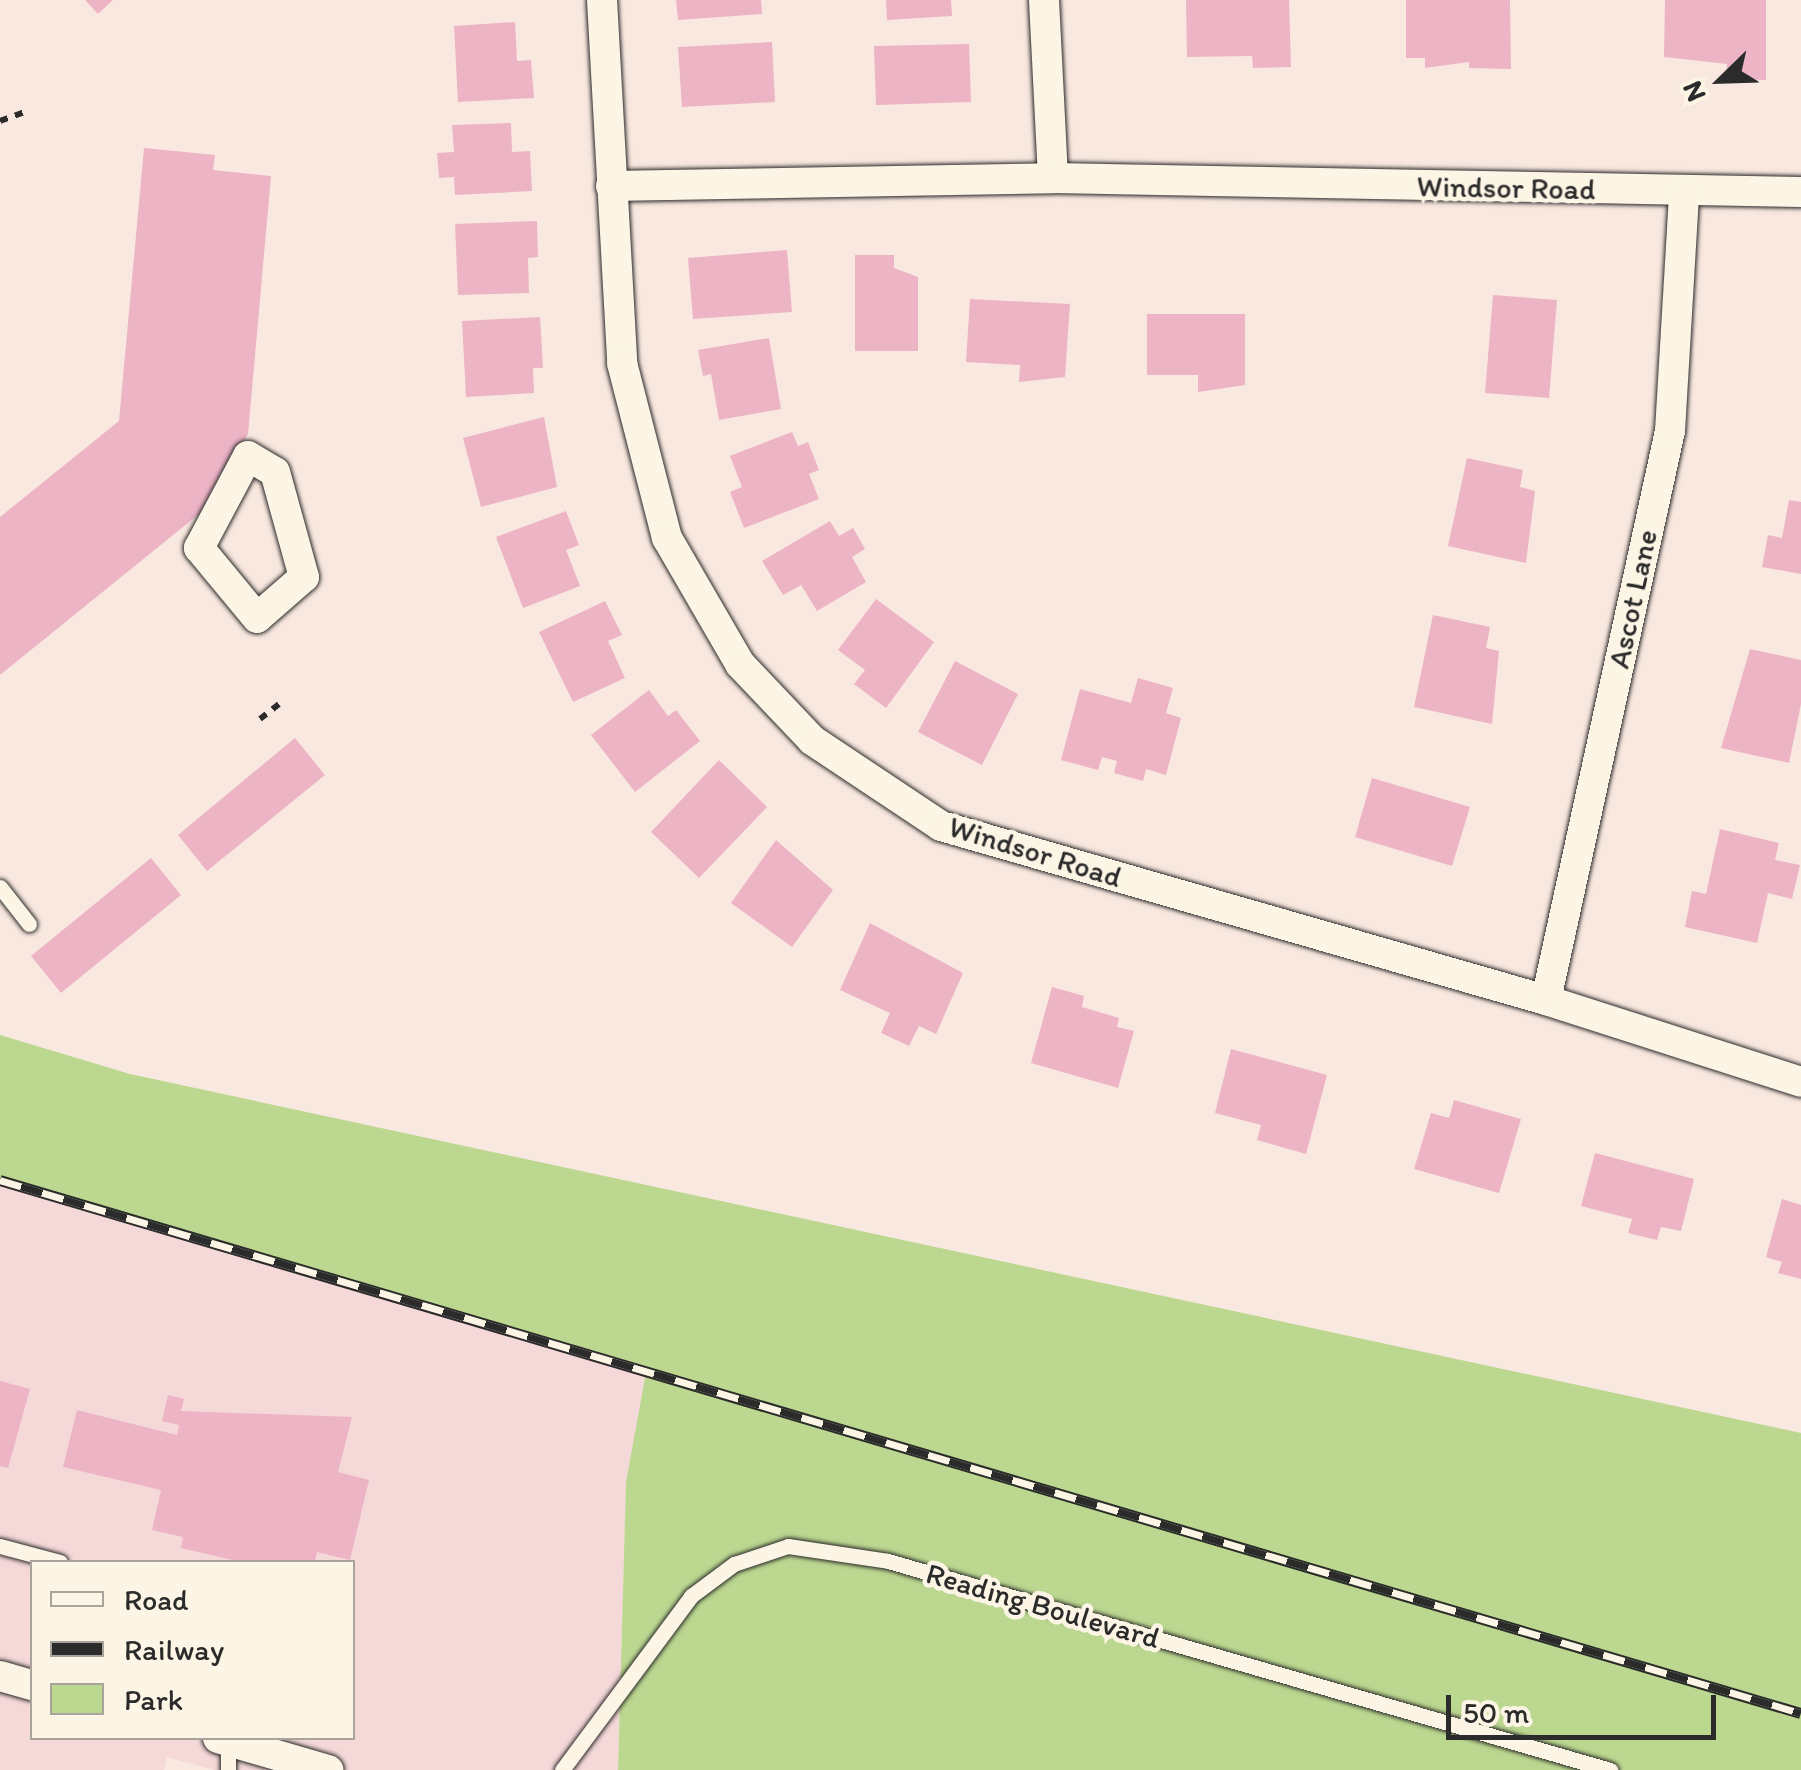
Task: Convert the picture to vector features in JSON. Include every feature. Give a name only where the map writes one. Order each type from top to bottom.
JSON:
[{"type":"street","name":"Windsor Road","points":[[602,0],[622,363],[667,538],[740,664],[812,740],[941,826],[1546,1000],[1801,1082]]},
{"type":"street","points":[[1044,0],[1053,178]]},
{"type":"street","name":"Windsor Road","points":[[611,186],[1053,178],[1801,192]]},
{"type":"street","name":"Ascot Lane","points":[[1546,1000],[1670,431],[1684,192]]},
{"type":"street","points":[[248,456],[275,472],[304,577],[257,618],[198,548],[248,456]]},
{"type":"street","points":[[0,1676],[30,1684]]},
{"type":"street","points":[[225,1749],[328,1770]]},
{"type":"lane","points":[[0,887],[29,924]]},
{"type":"lane","points":[[0,1546],[52,1560]]},
{"type":"lane","name":"Reading Boulevard","points":[[562,1770],[691,1596],[734,1564],[788,1546],[888,1561],[1610,1770]]},
{"type":"path","points":[[0,120],[28,111]]},
{"type":"path","points":[[260,719],[279,704]]},
{"type":"shaded area","points":[[0,1180],[648,1367],[626,1482],[618,1770],[215,1770],[167,1757],[164,1770],[0,1770]]},
{"type":"green space","points":[[0,1035],[130,1074],[1801,1433],[1801,1770],[618,1770],[626,1482],[647,1367],[0,1180]]},
{"type":"building","points":[[85,0],[113,0],[98,14]]},
{"type":"building","points":[[676,0],[761,0],[762,14],[678,20]]},
{"type":"building","points":[[886,0],[951,0],[952,16],[887,20]]},
{"type":"building","points":[[1186,0],[1289,0],[1291,67],[1253,68],[1252,56],[1187,57]]},
{"type":"building","points":[[1406,0],[1510,0],[1511,69],[1469,68],[1469,62],[1425,68],[1425,58],[1406,58]]},
{"type":"building","points":[[1665,0],[1766,0],[1766,80],[1726,79],[1727,64],[1664,57]]},
{"type":"building","points":[[515,22],[517,61],[531,60],[534,98],[458,102],[454,26]]},
{"type":"building","points":[[772,42],[775,102],[682,107],[678,47]]},
{"type":"building","points":[[969,44],[971,102],[876,105],[874,46]]},
{"type":"building","points":[[511,123],[512,152],[530,151],[532,191],[455,195],[454,177],[439,178],[437,153],[454,152],[452,125]]},
{"type":"building","points":[[144,148],[215,155],[213,170],[271,176],[248,434],[204,510],[0,675],[0,517],[119,421]]},
{"type":"building","points":[[537,221],[538,257],[528,258],[529,293],[458,295],[455,224]]},
{"type":"building","points":[[787,250],[792,312],[693,319],[688,258]]},
{"type":"building","points":[[855,255],[894,255],[894,268],[918,277],[918,351],[855,351]]},
{"type":"building","points":[[1493,295],[1557,300],[1549,398],[1485,393]]},
{"type":"building","points":[[970,299],[1070,304],[1065,377],[1019,382],[1020,365],[966,362]]},
{"type":"building","points":[[1147,314],[1245,314],[1245,385],[1198,392],[1198,375],[1147,375]]},
{"type":"building","points":[[540,317],[543,368],[533,368],[534,393],[466,397],[462,321]]},
{"type":"building","points":[[769,338],[781,409],[719,420],[711,374],[703,376],[698,350]]},
{"type":"building","points":[[544,417],[557,487],[481,507],[463,438]]},
{"type":"building","points":[[792,432],[798,446],[808,442],[819,470],[809,474],[819,499],[744,528],[730,492],[742,487],[730,456]]},
{"type":"building","points":[[1467,458],[1523,470],[1520,487],[1535,491],[1526,563],[1448,546]]},
{"type":"building","points":[[1789,500],[1801,502],[1801,574],[1762,567],[1768,535],[1782,538]]},
{"type":"building","points":[[566,511],[579,545],[566,550],[580,586],[523,608],[496,537]]},
{"type":"building","points":[[830,521],[839,536],[853,528],[865,549],[852,557],[866,582],[817,611],[801,585],[783,595],[762,561]]},
{"type":"building","points":[[876,599],[934,642],[886,708],[854,684],[865,670],[838,650]]},
{"type":"building","points":[[605,601],[622,635],[608,641],[625,678],[573,702],[539,632]]},
{"type":"building","points":[[1433,615],[1490,627],[1486,648],[1499,651],[1492,724],[1414,707]]},
{"type":"building","points":[[1750,649],[1801,660],[1801,704],[1789,763],[1721,748]]},
{"type":"building","points":[[955,661],[1018,694],[982,765],[918,732]]},
{"type":"building","points":[[1138,678],[1173,688],[1166,713],[1181,718],[1166,775],[1146,769],[1143,781],[1114,773],[1117,761],[1102,757],[1098,770],[1061,760],[1080,689],[1131,703]]},
{"type":"building","points":[[649,690],[668,716],[676,710],[700,741],[635,792],[591,735]]},
{"type":"building","points":[[295,738],[325,775],[207,871],[178,835]]},
{"type":"building","points":[[719,760],[767,807],[699,878],[651,832]]},
{"type":"building","points":[[1372,778],[1470,807],[1452,866],[1355,837]]},
{"type":"building","points":[[1720,829],[1779,843],[1775,860],[1800,865],[1792,899],[1768,893],[1757,943],[1685,927],[1692,891],[1706,894]]},
{"type":"building","points":[[776,840],[833,890],[792,947],[731,903]]},
{"type":"building","points":[[151,858],[181,895],[61,993],[31,956]]},
{"type":"building","points":[[870,923],[963,973],[936,1034],[919,1026],[909,1046],[881,1033],[890,1013],[840,990]]},
{"type":"building","points":[[1052,987],[1084,996],[1082,1007],[1119,1018],[1117,1027],[1134,1031],[1118,1088],[1031,1063]]},
{"type":"building","points":[[1231,1049],[1327,1075],[1306,1154],[1257,1140],[1261,1125],[1215,1113]]},
{"type":"building","points":[[1454,1100],[1521,1119],[1499,1193],[1414,1169],[1431,1113],[1449,1118]]},
{"type":"building","points":[[1595,1153],[1694,1179],[1681,1231],[1661,1227],[1657,1240],[1628,1233],[1632,1219],[1581,1206]]},
{"type":"building","points":[[1782,1199],[1801,1205],[1801,1279],[1778,1273],[1782,1262],[1766,1257]]},
{"type":"building","points":[[0,1381],[30,1389],[8,1468],[0,1466]]},
{"type":"building","points":[[168,1395],[184,1399],[181,1411],[352,1417],[338,1472],[369,1480],[350,1560],[317,1552],[315,1560],[232,1560],[181,1548],[183,1537],[152,1530],[161,1490],[63,1467],[77,1410],[177,1435],[179,1425],[162,1421]]},
{"type":"railway","points":[[0,1180],[1801,1713]]}]
